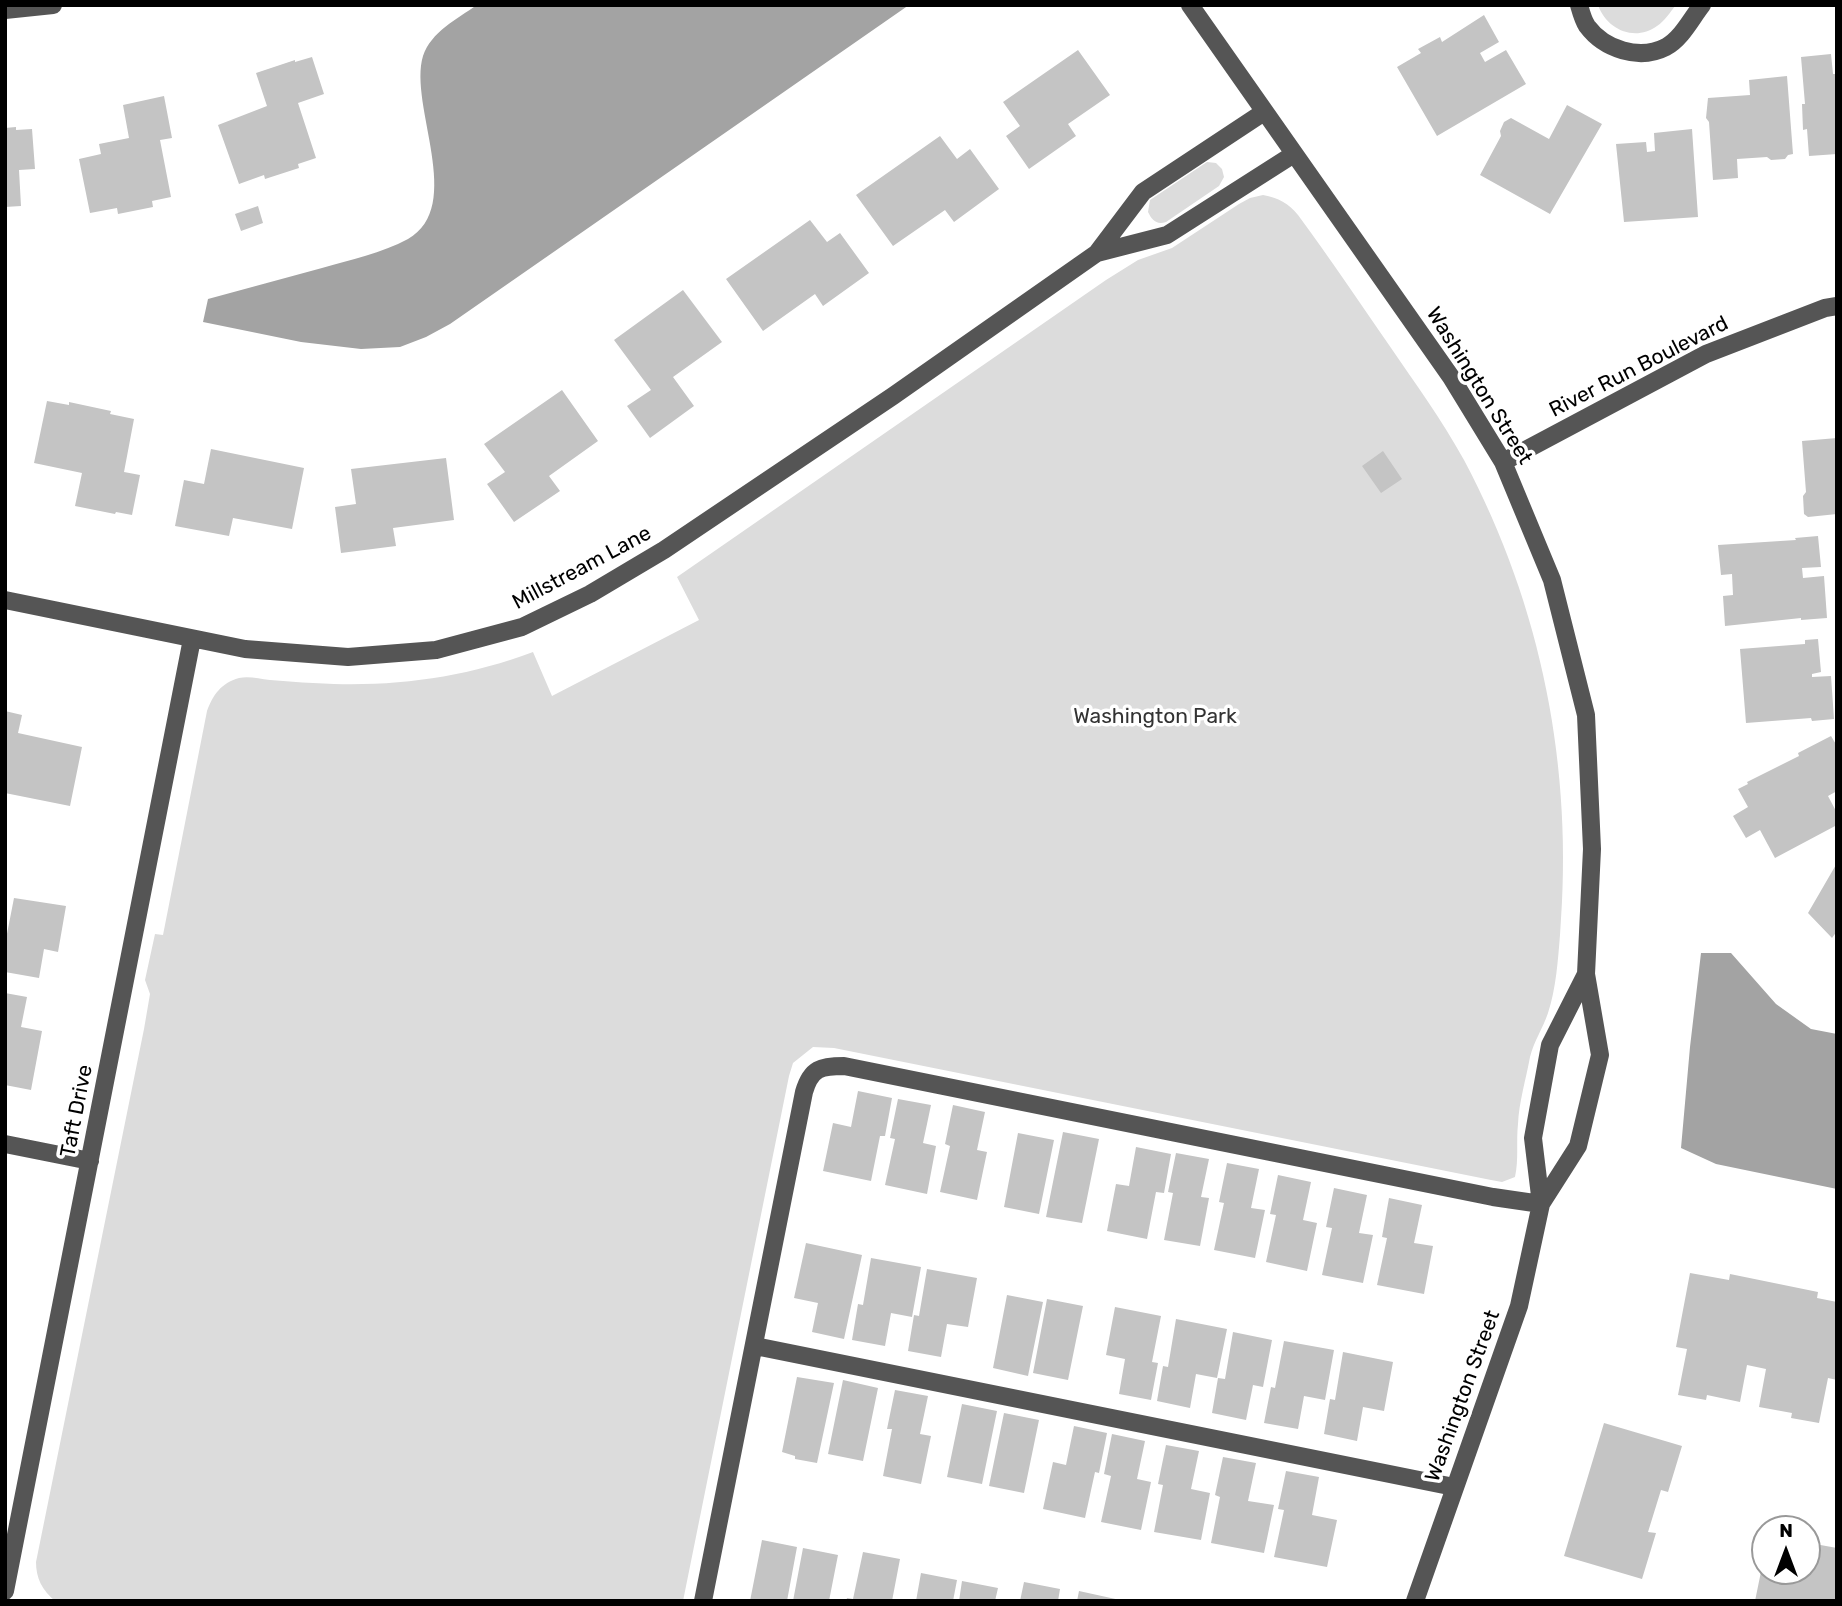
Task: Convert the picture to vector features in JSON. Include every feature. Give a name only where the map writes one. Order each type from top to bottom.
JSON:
[{"type":"street","points":[[5,10],[53,5]]},
{"type":"street","name":"Washington Street","points":[[1190,5],[1451,377],[1503,462],[1552,580],[1586,715],[1592,849],[1586,974],[1600,1055],[1578,1146],[1541,1204]]},
{"type":"street","points":[[1579,5],[1586,24],[1600,40],[1620,50],[1643,53],[1666,47],[1682,32],[1702,5]]},
{"type":"street","name":"Millstream Lane","points":[[5,600],[245,649],[348,657],[436,650],[522,627],[590,594],[664,550],[893,396],[1097,253],[1143,192],[1264,112]]},
{"type":"street","name":"Millstream Lane","points":[[1097,253],[1167,235],[1294,154]]},
{"type":"street","name":"River Run Boulevard","points":[[1503,462],[1706,354],[1825,308],[1837,306]]},
{"type":"street","name":"Taft Drive","points":[[5,1591],[192,639]]},
{"type":"street","name":"Washington Street","points":[[1415,1601],[1519,1306],[1541,1204],[1533,1138],[1549,1045],[1586,974]]},
{"type":"street","points":[[704,1601],[804,1092],[807,1080],[827,1066],[844,1066],[1493,1197],[1541,1204]]},
{"type":"street","points":[[5,1144],[90,1161]]},
{"type":"street","points":[[755,1346],[1454,1487]]},
{"type":"green space","points":[[1598,5],[1676,5],[1660,24],[1649,31],[1631,33],[1615,27],[1602,14]]},
{"type":"green space","points":[[1207,162],[1216,163],[1222,169],[1224,177],[1219,186],[1166,222],[1160,223],[1153,219],[1148,212],[1150,200]]},
{"type":"green space","name":"Washington Park","points":[[1263,195],[1283,202],[1298,215],[1447,430],[1491,516],[1514,573],[1532,631],[1546,690],[1556,751],[1562,811],[1563,873],[1555,984],[1548,1013],[1532,1051],[1523,1091],[1517,1131],[1515,1177],[1502,1182],[1491,1180],[834,1048],[813,1047],[793,1063],[789,1076],[683,1601],[55,1601],[41,1583],[36,1562],[144,1029],[150,994],[145,980],[155,934],[163,935],[207,711],[218,690],[243,677],[334,684],[435,678],[485,667],[533,652],[552,696],[699,620],[677,577],[1106,280],[1138,260],[1172,248],[1250,198]]},
{"type":"shaded area","points":[[477,5],[909,5],[450,324],[426,337],[400,347],[361,349],[301,342],[203,322],[208,299],[377,252],[408,239],[425,224],[433,203],[434,180],[422,101],[420,77],[423,56],[438,33]]},
{"type":"shaded area","points":[[1701,953],[1731,953],[1776,1004],[1811,1029],[1837,1034],[1837,1189],[1716,1164],[1681,1148]]},
{"type":"building","points":[[1484,15],[1499,42],[1480,53],[1485,62],[1506,50],[1526,84],[1437,136],[1397,67],[1421,53],[1418,49],[1440,37],[1442,42]]},
{"type":"building","points":[[1078,50],[1110,95],[1068,124],[1076,136],[1029,169],[1006,136],[1020,126],[1003,102]]},
{"type":"building","points":[[1831,54],[1833,74],[1837,74],[1837,154],[1809,156],[1807,129],[1803,130],[1802,104],[1805,104],[1801,57]]},
{"type":"building","points":[[312,57],[324,94],[298,103],[316,158],[298,164],[299,168],[265,179],[264,175],[239,184],[218,125],[267,106],[256,73]]},
{"type":"building","points":[[1787,76],[1793,154],[1785,159],[1737,159],[1738,178],[1713,180],[1709,122],[1706,118],[1708,98],[1750,95],[1749,80]]},
{"type":"building","points":[[164,96],[172,138],[160,140],[171,197],[152,201],[153,207],[118,214],[117,208],[90,213],[79,159],[101,154],[99,144],[129,138],[123,105]]},
{"type":"building","points":[[1567,105],[1602,124],[1550,214],[1480,175],[1501,136],[1504,122],[1511,118],[1549,139]]},
{"type":"building","points":[[16,127],[16,130],[32,129],[35,169],[19,170],[21,206],[5,207],[5,128]]},
{"type":"building","points":[[1692,129],[1698,217],[1624,222],[1616,144],[1646,142],[1647,152],[1655,151],[1654,133]]},
{"type":"building","points":[[940,136],[957,159],[970,149],[999,189],[954,222],[945,210],[893,246],[856,195]]},
{"type":"building","points":[[258,206],[263,223],[241,231],[235,214]]},
{"type":"building","points":[[810,220],[827,242],[840,233],[869,273],[823,306],[815,294],[763,331],[726,279]]},
{"type":"building","points":[[683,290],[722,342],[673,377],[694,406],[650,438],[627,406],[651,390],[614,340]]},
{"type":"building","points":[[562,390],[598,441],[549,476],[560,491],[514,522],[487,484],[505,472],[484,444]]},
{"type":"building","points":[[47,401],[69,405],[69,402],[134,419],[124,472],[140,475],[132,515],[75,506],[82,473],[34,463]]},
{"type":"building","points":[[1837,438],[1837,514],[1808,517],[1804,514],[1803,496],[1806,492],[1802,441]]},
{"type":"building","points":[[211,449],[304,468],[292,529],[233,518],[229,536],[175,526],[184,480],[204,484]]},
{"type":"building","points":[[1383,451],[1402,479],[1381,493],[1362,466]]},
{"type":"building","points":[[446,458],[454,520],[393,528],[396,546],[341,553],[335,507],[356,504],[351,469]]},
{"type":"building","points":[[1818,536],[1821,567],[1802,568],[1803,578],[1824,576],[1827,618],[1725,626],[1723,596],[1733,595],[1732,574],[1721,575],[1718,545]]},
{"type":"building","points":[[1818,639],[1821,672],[1812,674],[1812,677],[1831,676],[1834,719],[1746,723],[1740,649],[1805,644],[1805,640]]},
{"type":"building","points":[[5,711],[22,715],[18,733],[82,747],[70,806],[5,793]]},
{"type":"building","points":[[1831,736],[1837,746],[1837,791],[1828,796],[1837,813],[1837,825],[1775,858],[1760,830],[1746,838],[1733,816],[1748,807],[1738,789]]},
{"type":"building","points":[[1837,863],[1837,931],[1832,938],[1808,913]]},
{"type":"building","points":[[14,898],[66,906],[58,952],[44,949],[39,978],[5,972],[5,944]]},
{"type":"building","points":[[5,993],[27,997],[21,1027],[42,1031],[31,1090],[5,1085]]},
{"type":"building","points":[[858,1091],[892,1098],[885,1136],[880,1136],[871,1181],[823,1171],[833,1123],[851,1127]]},
{"type":"building","points":[[898,1099],[931,1105],[923,1143],[936,1146],[927,1194],[885,1185],[895,1139],[890,1138]]},
{"type":"building","points":[[953,1105],[985,1112],[977,1150],[987,1152],[977,1200],[940,1192],[950,1146],[945,1144]]},
{"type":"building","points":[[1063,1132],[1099,1139],[1082,1223],[1046,1217]]},
{"type":"building","points":[[1018,1133],[1054,1140],[1039,1214],[1004,1207]]},
{"type":"building","points":[[1136,1147],[1171,1154],[1164,1193],[1156,1192],[1147,1239],[1107,1231],[1116,1184],[1129,1186]]},
{"type":"building","points":[[1176,1153],[1209,1159],[1201,1197],[1209,1198],[1200,1246],[1164,1240],[1173,1193],[1168,1192]]},
{"type":"building","points":[[1227,1163],[1259,1169],[1251,1208],[1265,1210],[1255,1258],[1214,1250],[1224,1203],[1219,1202]]},
{"type":"building","points":[[1278,1175],[1311,1182],[1303,1220],[1317,1223],[1307,1271],[1266,1262],[1276,1215],[1270,1214]]},
{"type":"building","points":[[1334,1188],[1367,1195],[1359,1233],[1373,1235],[1363,1283],[1322,1275],[1332,1228],[1326,1227]]},
{"type":"building","points":[[1389,1198],[1422,1205],[1414,1243],[1433,1246],[1424,1294],[1377,1285],[1387,1238],[1382,1237]]},
{"type":"building","points":[[806,1243],[862,1255],[844,1339],[812,1332],[818,1303],[794,1298]]},
{"type":"building","points":[[871,1258],[921,1267],[912,1317],[891,1313],[885,1346],[852,1340],[858,1304],[863,1305]]},
{"type":"building","points":[[927,1269],[977,1278],[968,1327],[947,1324],[941,1357],[908,1351],[914,1315],[919,1316]]},
{"type":"building","points":[[1690,1273],[1729,1280],[1730,1274],[1818,1292],[1817,1298],[1837,1302],[1837,1380],[1828,1378],[1819,1423],[1791,1418],[1792,1413],[1759,1407],[1766,1369],[1747,1365],[1740,1402],[1707,1395],[1706,1400],[1678,1395],[1687,1349],[1676,1347]]},
{"type":"building","points":[[1007,1295],[1043,1302],[1028,1376],[993,1368]]},
{"type":"building","points":[[1047,1299],[1083,1306],[1068,1380],[1033,1373]]},
{"type":"building","points":[[1115,1307],[1161,1316],[1152,1362],[1158,1363],[1151,1400],[1119,1394],[1125,1359],[1106,1355]]},
{"type":"building","points":[[1176,1319],[1227,1329],[1217,1378],[1196,1374],[1190,1408],[1157,1401],[1163,1366],[1168,1367]]},
{"type":"building","points":[[1233,1332],[1272,1340],[1263,1387],[1253,1385],[1246,1420],[1212,1413],[1218,1378],[1225,1379]]},
{"type":"building","points":[[1284,1341],[1334,1350],[1325,1400],[1304,1396],[1298,1429],[1264,1423],[1271,1387],[1275,1388]]},
{"type":"building","points":[[1343,1352],[1393,1362],[1384,1411],[1363,1407],[1357,1441],[1324,1434],[1330,1399],[1335,1400]]},
{"type":"building","points":[[797,1377],[834,1383],[817,1463],[795,1459],[795,1456],[782,1452]]},
{"type":"building","points":[[843,1380],[878,1388],[863,1461],[828,1454]]},
{"type":"building","points":[[895,1390],[928,1396],[920,1434],[931,1436],[921,1484],[883,1476],[892,1429],[887,1429]]},
{"type":"building","points":[[962,1404],[997,1411],[982,1484],[947,1477]]},
{"type":"building","points":[[1004,1413],[1039,1420],[1024,1493],[989,1486]]},
{"type":"building","points":[[1604,1423],[1682,1446],[1668,1492],[1661,1490],[1648,1532],[1656,1533],[1642,1579],[1564,1556]]},
{"type":"building","points":[[1074,1426],[1107,1433],[1099,1473],[1095,1472],[1085,1518],[1043,1509],[1053,1462],[1066,1465]]},
{"type":"building","points":[[1112,1434],[1145,1441],[1137,1479],[1151,1482],[1141,1530],[1101,1522],[1111,1476],[1104,1474]]},
{"type":"building","points":[[1166,1445],[1199,1451],[1191,1489],[1210,1493],[1201,1540],[1154,1532],[1163,1485],[1158,1484]]},
{"type":"building","points":[[1223,1457],[1256,1463],[1248,1501],[1274,1505],[1264,1553],[1211,1543],[1220,1497],[1215,1495]]},
{"type":"building","points":[[1286,1471],[1319,1477],[1312,1515],[1337,1520],[1327,1567],[1274,1557],[1284,1510],[1278,1509]]},
{"type":"building","points":[[762,1540],[797,1547],[787,1601],[750,1601]]},
{"type":"building","points":[[1821,1545],[1837,1548],[1837,1601],[1755,1601],[1758,1585],[1821,1585]]},
{"type":"building","points":[[803,1548],[838,1555],[829,1601],[793,1601]]},
{"type":"building","points":[[863,1552],[900,1559],[892,1601],[846,1601],[847,1598],[853,1599]]},
{"type":"building","points":[[921,1573],[957,1580],[953,1601],[916,1601]]},
{"type":"building","points":[[962,1581],[998,1588],[995,1601],[959,1601]]},
{"type":"building","points":[[1024,1582],[1060,1589],[1058,1601],[1020,1601]]},
{"type":"building","points":[[1079,1591],[1120,1600],[1120,1601],[1077,1601]]}]
